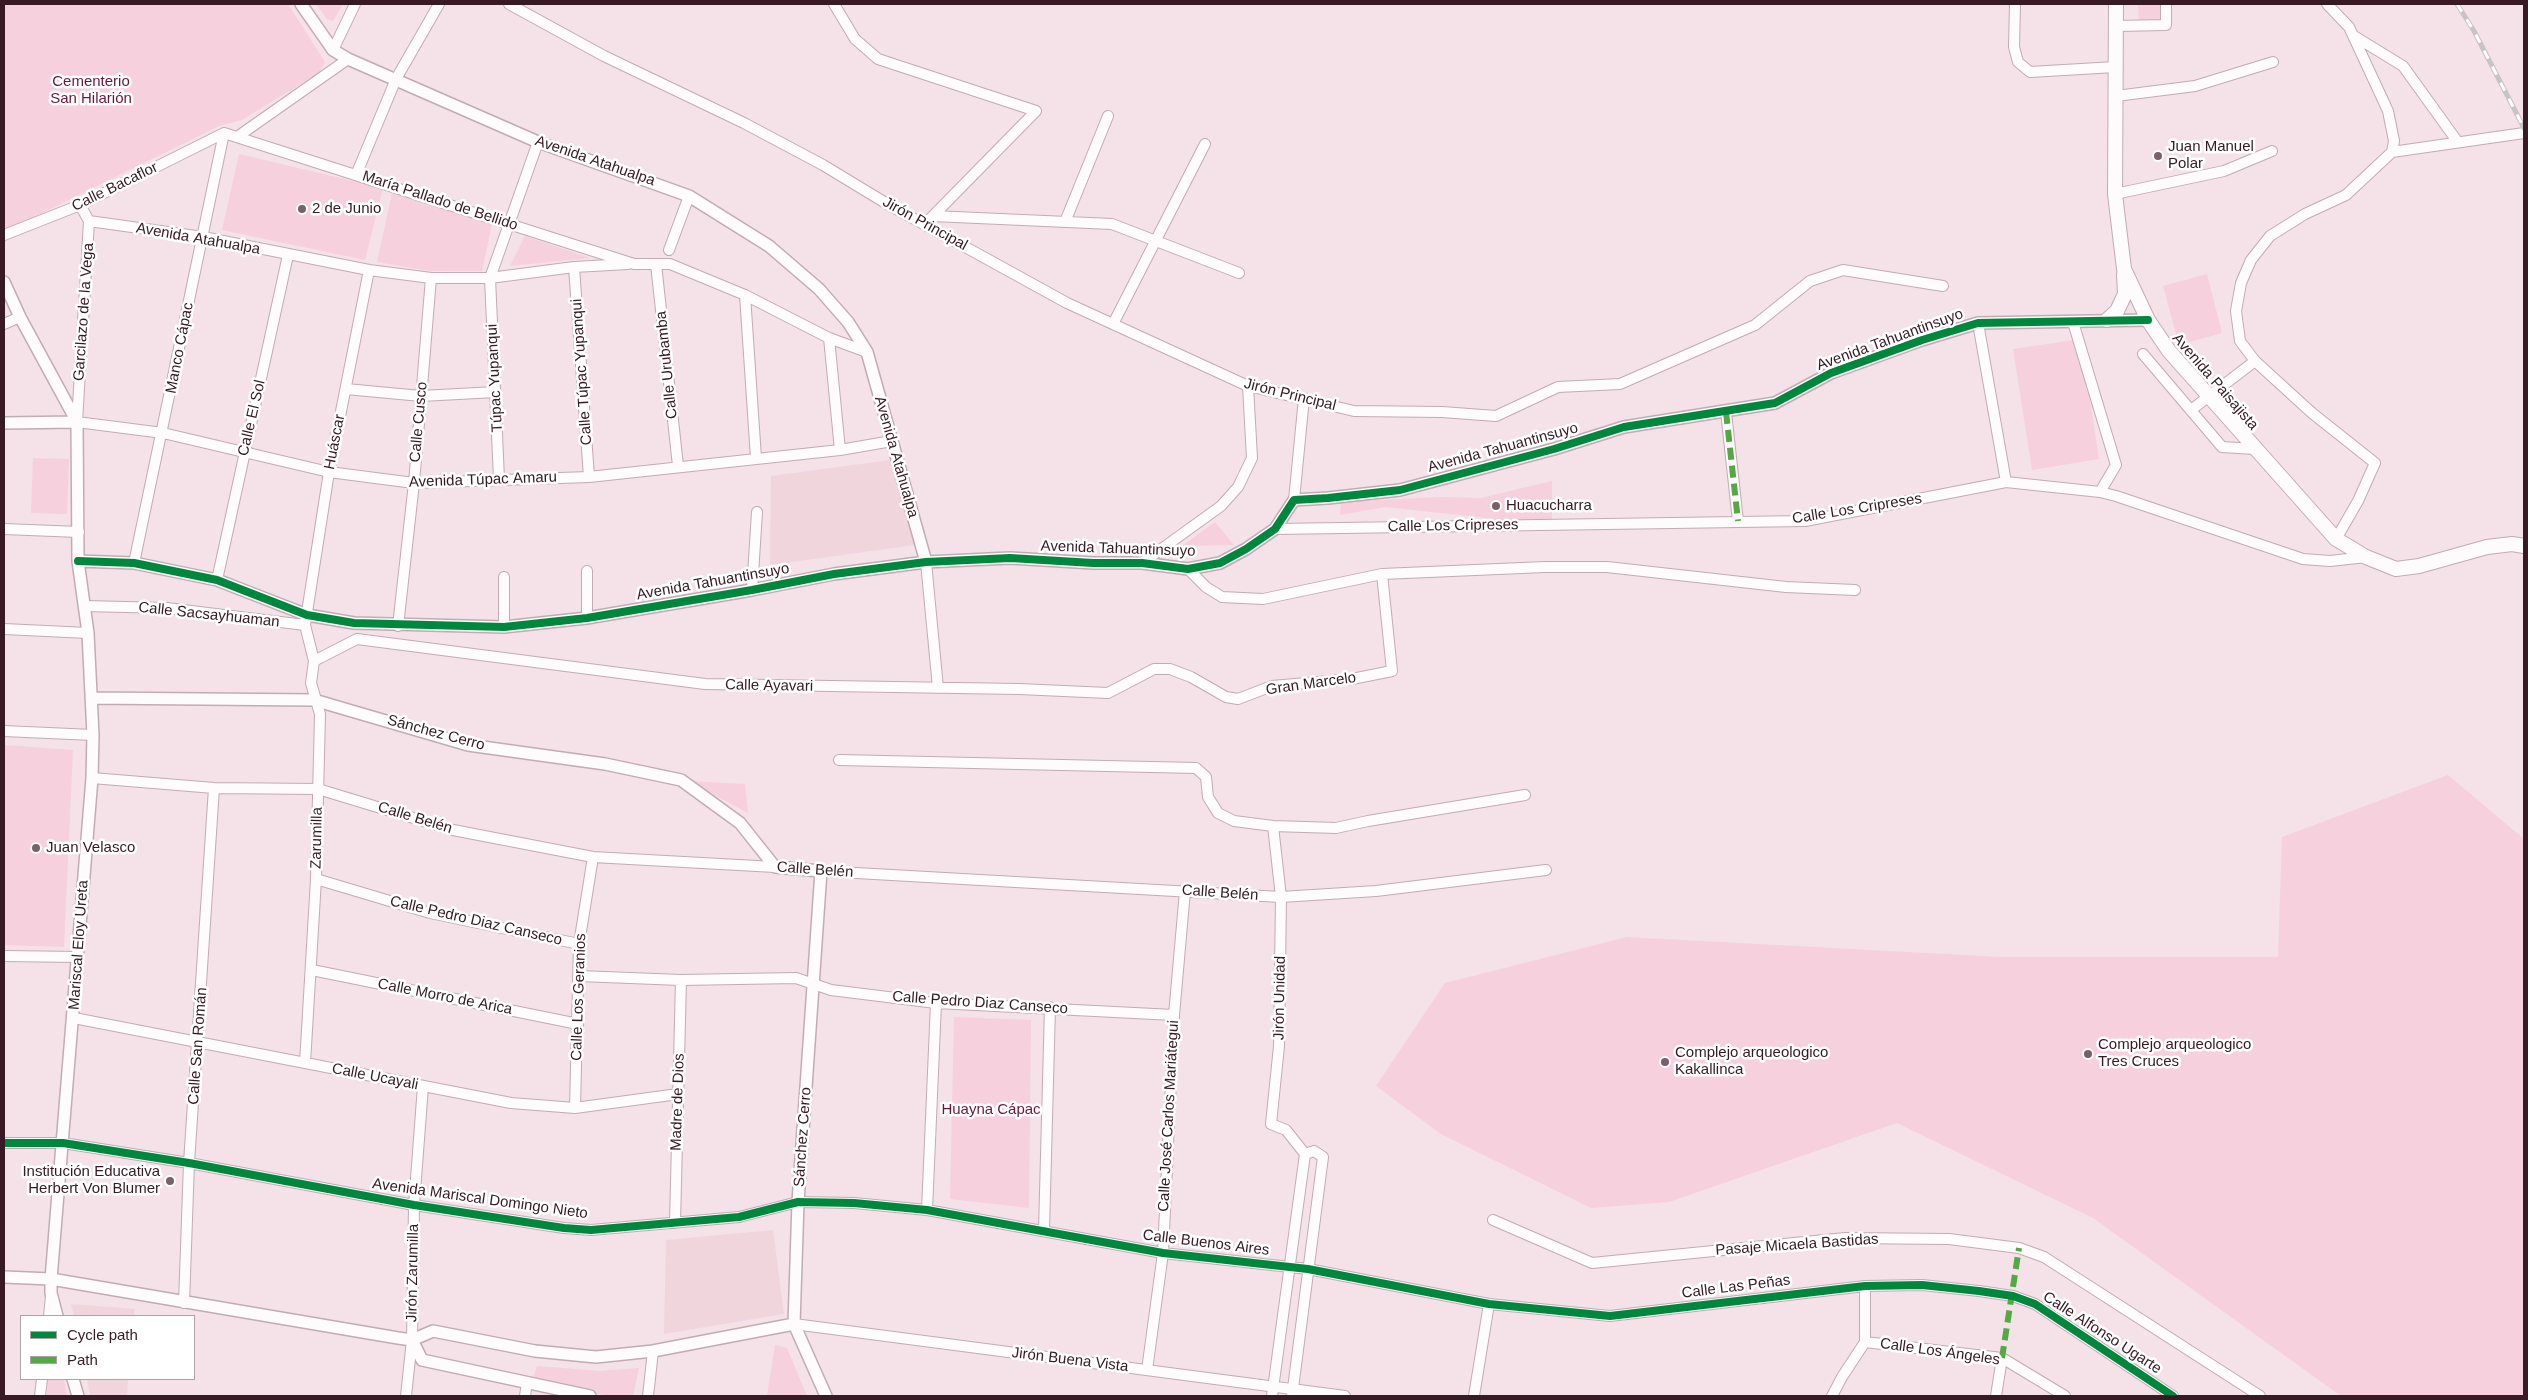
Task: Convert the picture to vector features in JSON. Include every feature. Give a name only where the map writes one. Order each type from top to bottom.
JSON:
[{"type":"main road","name":"Avenida Paisajista","points":[[2116,4],[2115,194],[2124,268],[2148,320],[2168,351],[2336,539],[2366,557],[2396,569],[2427,564],[2487,547],[2512,544],[2524,546]]},
{"type":"main road","points":[[2107,320],[2117,311],[2125,294],[2124,268]]},
{"type":"street","name":"Avenida Atahualpa","points":[[301,4],[332,50],[538,142],[689,196],[769,246],[819,289],[848,322],[867,352],[926,562]]},
{"type":"street","points":[[332,50],[355,4]]},
{"type":"street","points":[[356,175],[396,79],[439,4]]},
{"type":"street","name":"Jirón Principal","points":[[509,4],[604,56],[753,127],[929,220],[1068,303],[1248,386],[1354,411],[1442,412],[1496,416],[1558,387],[1620,384],[1755,324],[1810,281],[1843,270],[1944,286]]},
{"type":"street","points":[[834,4],[856,39],[878,59],[1036,111],[929,220]]},
{"type":"street","points":[[2015,4],[2014,47],[2018,62],[2030,72],[2116,66]]},
{"type":"street","points":[[2116,26],[2166,25],[2166,4]]},
{"type":"street","points":[[2327,4],[2349,27],[2388,111],[2394,141],[2392,152]]},
{"type":"street","points":[[2354,36],[2403,66],[2457,141]]},
{"type":"street","points":[[237,137],[348,58]]},
{"type":"street","points":[[2116,96],[2195,86],[2273,62]]},
{"type":"street","points":[[1065,222],[1108,116]]},
{"type":"street","name":"María Pallado de Bellido","points":[[224,133],[634,264],[656,264]]},
{"type":"street","name":"Calle Bacaflor","points":[[4,235],[80,204],[224,133]]},
{"type":"street","name":"Manco Cápac","points":[[134,563],[163,433],[224,133]]},
{"type":"street","points":[[2336,539],[2358,501],[2374,463],[2312,413],[2255,361],[2240,340],[2236,311],[2242,283],[2251,260],[2270,236],[2305,214],[2346,195],[2392,152],[2457,141],[2524,133]]},
{"type":"street","points":[[490,278],[538,142]]},
{"type":"street","points":[[1113,324],[1205,144]]},
{"type":"street","points":[[2115,194],[2224,171],[2272,151]]},
{"type":"street","points":[[669,250],[689,196]]},
{"type":"street","name":"Garcilazo de la Vega","points":[[77,422],[90,221],[80,204]]},
{"type":"street","points":[[929,220],[1112,224],[1239,272]]},
{"type":"street","name":"Avenida Atahualpa","points":[[90,221],[203,237],[369,270],[431,278],[490,278],[574,267],[634,264]]},
{"type":"street","name":"Calle El Sol","points":[[218,580],[244,452],[288,255]]},
{"type":"street","points":[[656,264],[670,264],[745,295],[829,338],[867,352]]},
{"type":"street","name":"Calle Urubamba","points":[[656,264],[678,466]]},
{"type":"street","name":"Calle Túpac Yupanqui","points":[[574,267],[589,477]]},
{"type":"street","name":"Huáscar","points":[[306,620],[329,472],[369,270]]},
{"type":"street","name":"Calle Cusco","points":[[398,626],[414,484],[431,278]]},
{"type":"street","name":"Túpac Yupanqui","points":[[490,278],[500,479]]},
{"type":"street","points":[[4,282],[20,317],[77,422],[4,423]]},
{"type":"street","points":[[745,295],[756,458]]},
{"type":"street","points":[[4,324],[20,317]]},
{"type":"street","name":"Avenida Tahuantinsuyo","points":[[78,561],[134,563],[218,580],[306,620],[398,626],[504,627],[587,618],[834,574],[926,562],[1010,558],[1093,564],[1142,563],[1188,568],[1220,563],[1275,528],[1294,500],[1400,490],[1554,449],[1624,427],[1775,403],[1830,373],[1922,340],[1978,323],[2148,320]]},
{"type":"street","points":[[2073,322],[2116,465],[2100,492]]},
{"type":"street","points":[[1978,323],[2006,482]]},
{"type":"street","points":[[829,338],[840,450]]},
{"type":"street","points":[[2144,354],[2222,447],[2255,449]]},
{"type":"street","points":[[2191,410],[2255,361]]},
{"type":"street","points":[[1142,563],[1221,506],[1238,487],[1252,458],[1248,386]]},
{"type":"street","points":[[346,389],[421,396],[496,392]]},
{"type":"street","points":[[1294,500],[1304,398]]},
{"type":"street","points":[[1726,412],[1738,521]]},
{"type":"street","name":"Avenida Túpac Amaru","points":[[77,422],[163,433],[329,472],[414,484],[500,479],[589,477],[840,450],[892,441]]},
{"type":"street","name":"Mariscal Eloy Ureta","points":[[57,1315],[51,1293],[51,1279],[74,1018],[92,778],[93,735],[88,633],[78,561],[77,422]]},
{"type":"street","name":"Calle Los Cripreses","points":[[1275,528],[1805,520],[2006,482],[2100,492],[2303,559],[2330,561],[2366,557]]},
{"type":"street","points":[[752,590],[756,512]]},
{"type":"street","points":[[4,529],[79,532]]},
{"type":"street","points":[[926,562],[938,688]]},
{"type":"street","points":[[1188,568],[1206,587],[1222,597],[1263,599],[1382,574],[1545,567],[1607,567],[1776,586],[1855,590]]},
{"type":"street","points":[[587,571],[587,618]]},
{"type":"street","name":"Gran Marcelo","points":[[1178,673],[1191,677],[1226,697],[1238,699],[1272,686],[1352,679],[1392,671],[1382,574]]},
{"type":"street","points":[[504,577],[504,627]]},
{"type":"street","name":"Calle Sacsayhuaman","points":[[84,606],[167,608],[306,620]]},
{"type":"street","name":"Zarumilla","points":[[305,1063],[316,879],[320,714],[314,700],[311,684],[314,661],[306,620]]},
{"type":"street","points":[[314,661],[357,639],[354,623]]},
{"type":"street","points":[[4,629],[88,633]]},
{"type":"street","name":"Calle Ayavari","points":[[357,639],[706,684],[1108,693],[1154,669],[1170,669],[1178,673]]},
{"type":"street","name":"Sánchez Cerro","points":[[91,698],[314,700],[468,744],[605,764],[681,780],[740,823],[775,867]]},
{"type":"street","points":[[4,731],[93,735]]},
{"type":"street","points":[[839,760],[1196,768],[1206,777],[1208,797],[1218,813],[1234,821],[1273,826],[1336,828],[1525,795]]},
{"type":"street","name":"Calle Belén","points":[[92,778],[214,788],[318,789],[453,830],[593,857],[1281,897],[1376,891],[1546,870]]},
{"type":"street","name":"Calle San Román","points":[[184,1303],[189,1163],[199,1042],[214,788]]},
{"type":"street","name":"Jirón Unidad","points":[[1273,826],[1281,897],[1279,1046],[1271,1124],[1286,1130],[1305,1154]]},
{"type":"street","name":"Calle Los Geranios","points":[[575,1108],[579,944],[593,857]]},
{"type":"street","name":"Sánchez Cerro","points":[[822,871],[798,1202],[794,1324],[826,1396]]},
{"type":"street","name":"Calle Pedro Diaz Canseco","points":[[316,879],[430,913],[579,944]]},
{"type":"street","name":"Calle José Carlos Mariátegui","points":[[1146,1370],[1163,1253],[1174,1015],[1185,891]]},
{"type":"street","points":[[4,956],[78,957]]},
{"type":"street","name":"Calle Morro de Arica","points":[[312,970],[578,1024]]},
{"type":"street","name":"Calle Pedro Diaz Canseco","points":[[579,976],[682,980],[796,978],[831,990],[936,1003],[1050,1007],[1174,1015]]},
{"type":"street","name":"Madre de Dios","points":[[675,1224],[682,980]]},
{"type":"street","points":[[927,1210],[936,1003]]},
{"type":"street","points":[[1044,1230],[1050,1007]]},
{"type":"street","name":"Calle Ucayali","points":[[74,1018],[511,1103],[575,1108],[678,1094]]},
{"type":"street","name":"Jirón Zarumilla","points":[[406,1396],[412,1340],[414,1205],[423,1086]]},
{"type":"street","name":"Avenida Mariscal Domingo Nieto","points":[[4,1143],[63,1143],[189,1163],[414,1205],[564,1228],[591,1230],[739,1217],[798,1202]]},
{"type":"street","points":[[1273,1391],[1305,1154],[1314,1151],[1323,1157],[1292,1393]]},
{"type":"street","name":"Calle Buenos Aires","points":[[798,1202],[854,1203],[927,1210],[1163,1253],[1308,1270],[1489,1304],[1610,1316]]},
{"type":"street","name":"Pasaje Micaela Bastidas","points":[[1493,1220],[1592,1263],[1844,1238],[1949,1239],[2019,1248],[2044,1257],[2260,1396]]},
{"type":"street","points":[[4,1277],[51,1279],[184,1303],[412,1340],[433,1331],[535,1352],[596,1357],[653,1351],[794,1324]]},
{"type":"street","name":"Calle Alfonso Ugarte","points":[[1865,1286],[1922,1285],[2013,1296],[2035,1304],[2173,1396]]},
{"type":"street","points":[[1832,1396],[1865,1342],[1865,1286]]},
{"type":"street","name":"Calle Las Peñas","points":[[1610,1316],[1865,1286]]},
{"type":"street","points":[[48,1315],[51,1293]]},
{"type":"street","points":[[1474,1396],[1488,1310]]},
{"type":"street","name":"Jirón Buena Vista","points":[[794,1324],[1146,1370],[1273,1391],[1345,1396]]},
{"type":"street","points":[[412,1340],[422,1360],[590,1396]]},
{"type":"street","name":"Calle Los Ángeles","points":[[1865,1342],[2002,1358],[2065,1396]]},
{"type":"street","points":[[648,1396],[653,1351]]},
{"type":"street","points":[[1996,1396],[2002,1358]]},
{"type":"street","points":[[40,1396],[42,1380]]},
{"type":"street","points":[[73,1380],[78,1396]]},
{"type":"street","points":[[525,1396],[527,1382]]},
{"type":"shaded area","points":[[891,460],[915,545],[770,565],[771,476]]},
{"type":"shaded area","points":[[773,1230],[784,1314],[664,1334],[666,1240]]},
{"type":"shaded area","points":[[71,1304],[135,1309],[134,1315],[74,1315]]},
{"type":"shaded area","points":[[87,1380],[128,1380],[127,1396],[90,1395]]},
{"type":"green space","name":"Cementerio San Hilarión","points":[[4,4],[288,4],[325,62],[319,73],[242,120],[219,126],[4,232]]},
{"type":"green space","points":[[316,4],[343,4],[333,21],[327,19]]},
{"type":"green space","points":[[2138,4],[2161,4],[2161,20],[2139,21]]},
{"type":"green space","name":"2 de Junio","points":[[239,154],[383,188],[365,260],[222,230]]},
{"type":"green space","points":[[392,193],[492,224],[482,271],[429,271],[377,262]]},
{"type":"green space","points":[[525,236],[590,258],[510,266]]},
{"type":"green space","points":[[2207,274],[2222,333],[2179,345],[2163,286]]},
{"type":"green space","points":[[2081,339],[2099,459],[2032,470],[2013,349]]},
{"type":"green space","points":[[33,458],[69,459],[67,514],[31,513]]},
{"type":"green space","name":"Huacucharra","points":[[1552,481],[1552,525],[1385,507],[1340,515],[1341,502],[1441,497],[1481,498]]},
{"type":"green space","points":[[1215,522],[1234,545],[1182,546]]},
{"type":"green space","name":"Juan Velasco","points":[[4,745],[73,750],[64,947],[4,945]]},
{"type":"green space","points":[[2448,775],[2524,839],[2524,1396],[2341,1396],[2093,1218],[1897,1123],[1669,1202],[1591,1208],[1441,1134],[1376,1086],[1445,983],[1627,937],[2001,957],[2278,957],[2282,837]]},
{"type":"green space","points":[[688,781],[745,784],[748,813]]},
{"type":"green space","name":"Huayna Cápac","points":[[954,1017],[1031,1020],[1029,1208],[950,1199]]},
{"type":"green space","points":[[775,1345],[787,1348],[807,1396],[767,1396]]},
{"type":"green space","points":[[537,1366],[600,1371],[639,1368],[633,1396],[610,1396],[532,1382]]},
{"type":"green space","points":[[48,1380],[64,1380],[67,1396],[47,1396]]},
{"type":"railway","points":[[2457,4],[2474,31],[2524,128]]},
{"type":"marked path","points":[[1726,412],[1738,521]]},
{"type":"marked path","points":[[2002,1358],[2019,1248]]},
{"type":"cycle path","points":[[78,561],[134,563],[217,580],[307,615],[354,623],[504,627],[587,618],[834,574],[926,562],[1010,558],[1093,563],[1142,563],[1188,569],[1220,563],[1246,549],[1275,529],[1294,500],[1400,490],[1554,449],[1624,427],[1775,403],[1831,373],[1922,340],[1978,323],[2148,320]]},
{"type":"cycle path","points":[[4,1143],[63,1143],[189,1163],[414,1205],[564,1228],[591,1230],[739,1217],[798,1202],[854,1203],[927,1210],[1163,1253],[1308,1269],[1489,1304],[1610,1316],[1865,1286],[1922,1285],[1979,1291],[2013,1296],[2035,1304],[2173,1396]]},
{"type":"place","name":"Juan Manuel Polar","points":[[2158,156]]},
{"type":"place","name":"2 de Junio","points":[[302,209]]},
{"type":"place","name":"Huacucharra","points":[[1496,506]]},
{"type":"place","name":"Juan Velasco","points":[[36,848]]},
{"type":"place","name":"Complejo arqueologico Tres Cruces","points":[[2088,1054]]},
{"type":"place","name":"Complejo arqueologico Kakallinca","points":[[1665,1062]]},
{"type":"place","name":"Institución Educativa Herbert Von Blumer","points":[[170,1181]]}]
